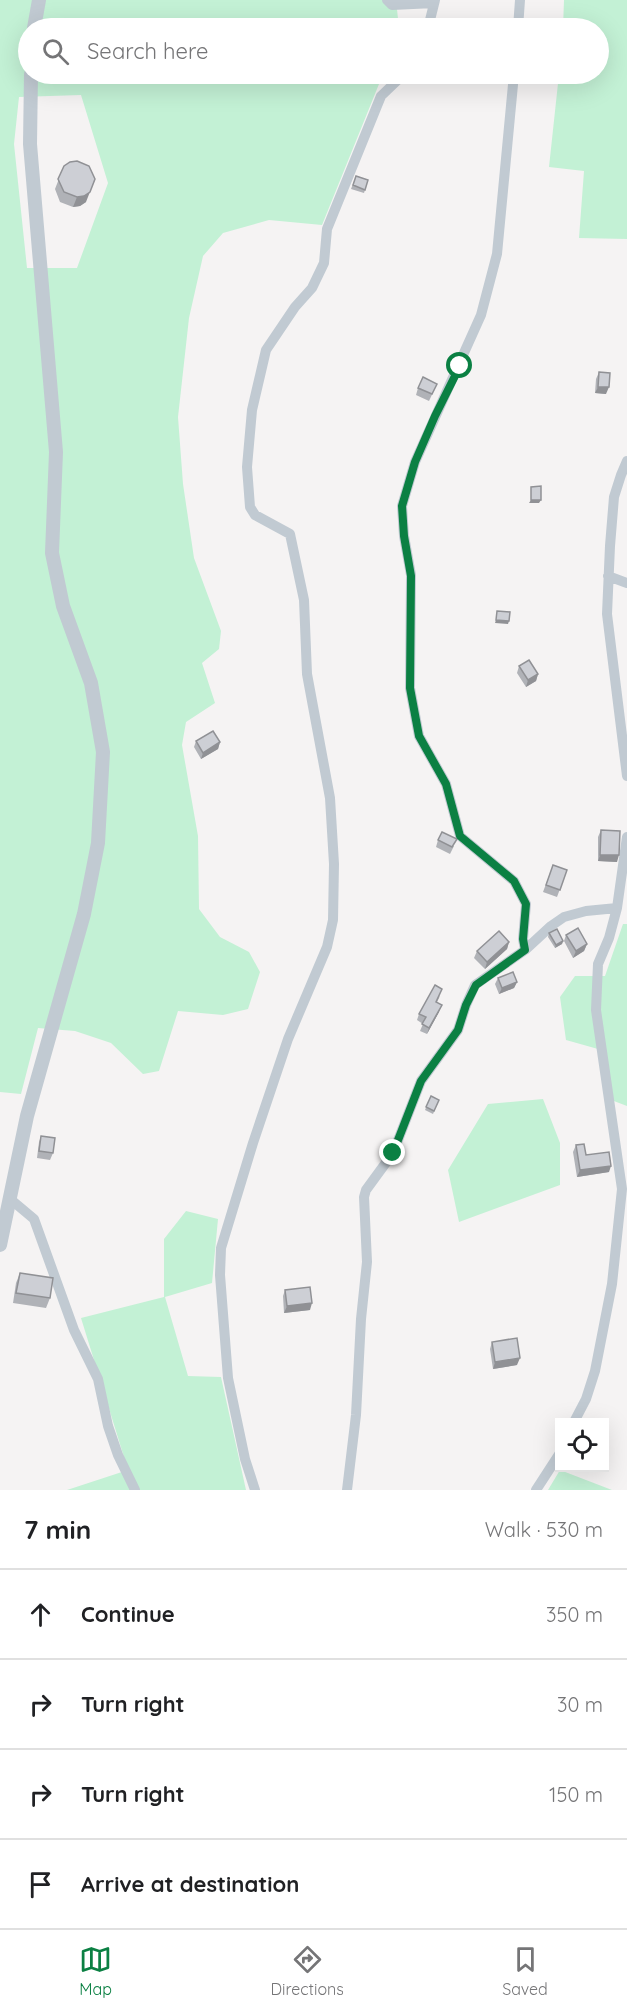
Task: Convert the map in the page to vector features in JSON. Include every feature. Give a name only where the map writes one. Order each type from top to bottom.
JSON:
[{"type":"street","points":[[36,18],[39,0]]},
{"type":"street","points":[[387,0],[392,5],[434,2],[430,18]]},
{"type":"street","points":[[519,18],[520,0]]},
{"type":"street","points":[[0,1245],[27,1116],[84,914],[98,843],[103,753],[90,683],[63,606],[52,553],[56,452],[30,144],[31,84]]},
{"type":"street","points":[[255,1490],[245,1459],[228,1378],[220,1275],[221,1248],[288,1039],[327,947],[333,920],[334,864],[330,798],[307,674],[304,600],[290,534],[255,515],[250,507],[248,467],[252,410],[266,350],[295,307],[312,288],[324,263],[327,230],[381,96],[394,84]]},
{"type":"street","points":[[513,84],[497,254],[481,315],[415,462],[402,506],[404,536],[411,576],[410,688],[419,736],[446,784],[460,836],[514,881],[526,904],[523,939],[525,950]]},
{"type":"street","points":[[627,461],[615,497],[607,614],[627,776]]},
{"type":"street","points":[[608,576],[627,583]]},
{"type":"street","points":[[576,1418],[586,1399],[594,1371],[612,1284],[622,1189],[596,1010],[598,964],[609,938],[617,908],[627,837]]},
{"type":"street","points":[[347,1490],[356,1415],[361,1318],[367,1262],[364,1197],[366,1190],[393,1153],[421,1081],[458,1030],[466,1005],[476,985],[525,950],[564,917],[586,911],[617,908]]},
{"type":"street","points":[[9,1198],[34,1219],[74,1330],[98,1379],[108,1426],[118,1455],[135,1490]]},
{"type":"street","points":[[536,1490],[555,1461]]},
{"type":"green space","points":[[0,0],[396,0],[398,18],[18,18],[18,84],[379,84],[322,225],[269,220],[223,233],[203,256],[189,318],[178,417],[183,484],[194,558],[221,631],[219,649],[202,663],[215,703],[186,722],[182,745],[198,836],[199,909],[220,937],[249,952],[260,972],[248,1009],[223,1015],[178,1011],[159,1071],[143,1074],[111,1043],[75,1031],[38,1028],[21,1094],[0,1092]],"holes":[[[81,95],[108,183],[77,268],[27,268],[14,144],[19,97]]]},
{"type":"green space","points":[[564,0],[627,0],[627,239],[579,238],[584,171],[549,167],[558,84],[609,84],[609,18],[563,18]]},
{"type":"green space","points":[[623,924],[627,924],[627,1106],[606,1098],[598,1049],[566,1040],[560,997],[575,976],[605,976]]},
{"type":"green space","points":[[543,1099],[560,1143],[560,1185],[459,1222],[448,1170],[488,1104]]},
{"type":"green space","points":[[186,1211],[218,1219],[212,1283],[165,1297],[188,1376],[221,1377],[246,1490],[67,1490],[128,1470],[81,1318],[164,1297],[164,1239]]},
{"type":"green space","points":[[559,1472],[565,1472],[612,1490],[548,1490]]},
{"type":"building","points":[[77,161],[89,166],[95,179],[90,192],[77,197],[64,192],[58,179],[64,166]]},
{"type":"building","points":[[356,176],[368,180],[365,190],[353,185]]},
{"type":"building","points":[[599,372],[610,373],[609,387],[598,387]]},
{"type":"building","points":[[423,377],[437,384],[432,394],[418,388]]},
{"type":"building","points":[[541,486],[541,500],[531,500],[531,487]]},
{"type":"building","points":[[497,611],[510,612],[509,621],[496,620]]},
{"type":"building","points":[[529,660],[538,674],[528,680],[519,666]]},
{"type":"building","points":[[213,731],[220,742],[203,753],[196,741]]},
{"type":"building","points":[[601,830],[620,831],[619,855],[600,855]]},
{"type":"building","points":[[442,832],[457,839],[452,847],[438,840]]},
{"type":"building","points":[[553,865],[567,870],[560,890],[546,885]]},
{"type":"building","points":[[578,928],[587,944],[576,951],[566,935]]},
{"type":"building","points":[[557,929],[563,941],[556,945],[549,933]]},
{"type":"building","points":[[499,931],[509,942],[487,962],[477,951]]},
{"type":"building","points":[[513,972],[517,982],[502,988],[498,978]]},
{"type":"building","points":[[435,985],[442,989],[436,1002],[442,1005],[429,1028],[422,1024],[426,1017],[419,1014]]},
{"type":"building","points":[[431,1096],[439,1100],[434,1111],[426,1107]]},
{"type":"building","points":[[41,1136],[55,1138],[53,1153],[39,1151]]},
{"type":"building","points":[[584,1144],[586,1155],[609,1152],[611,1166],[580,1170],[576,1145]]},
{"type":"building","points":[[20,1273],[53,1278],[50,1298],[16,1293]]},
{"type":"building","points":[[310,1287],[312,1303],[287,1306],[285,1290]]},
{"type":"building","points":[[517,1338],[520,1358],[495,1362],[492,1342]]},
{"type":"route","points":[[393,1153],[421,1081],[458,1030],[466,1005],[476,985],[525,950],[523,939],[526,904],[514,881],[460,836],[446,784],[419,736],[410,688],[411,576],[404,536],[402,506],[415,462],[460,366]]}]
